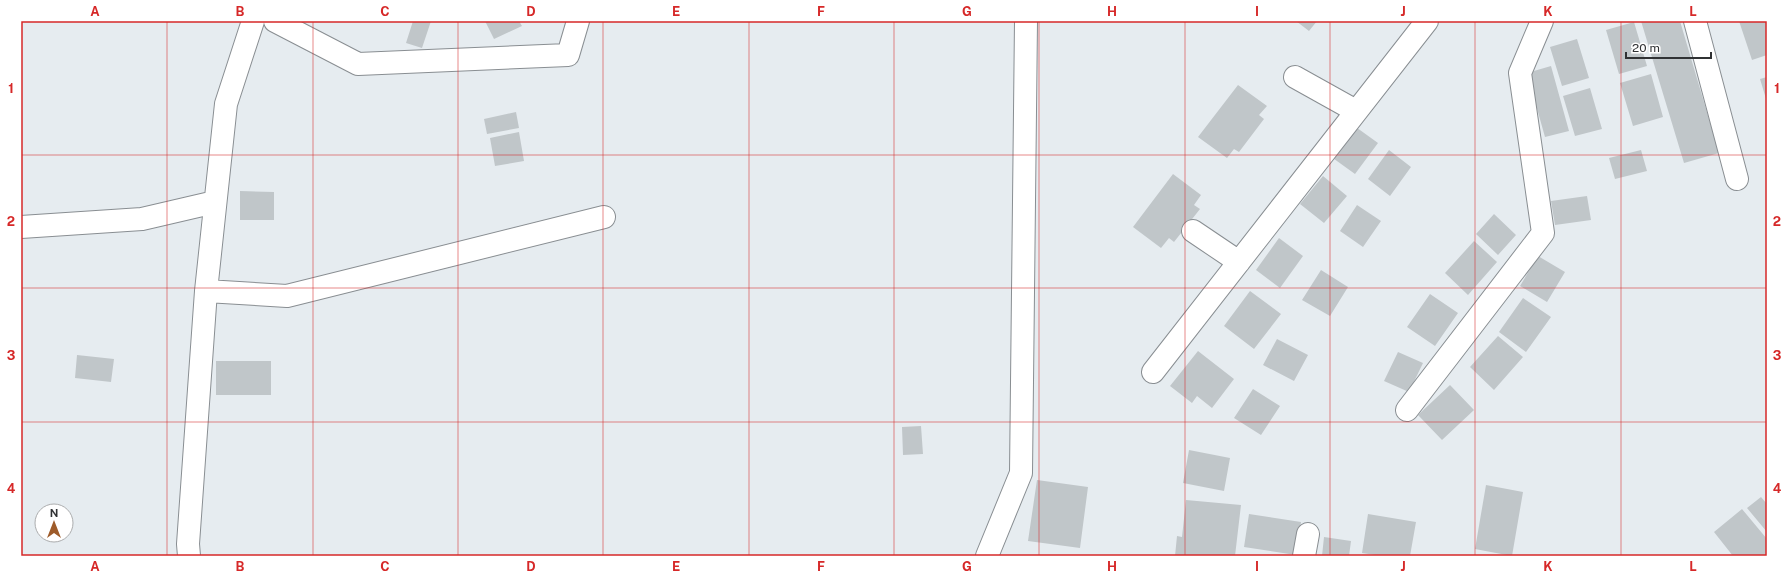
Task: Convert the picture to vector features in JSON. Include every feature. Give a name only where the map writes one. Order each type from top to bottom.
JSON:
[{"type":"street","points":[[189,556],[188,544],[206,291],[226,104],[253,21]]},
{"type":"street","points":[[275,21],[358,64],[568,55],[578,21]]},
{"type":"street","points":[[987,556],[1021,473],[1026,21]]},
{"type":"street","points":[[1407,410],[1432,381],[1475,320],[1504,271],[1543,233],[1520,73],[1542,21]]},
{"type":"street","points":[[1695,21],[1737,179]]},
{"type":"street","points":[[1153,372],[1356,112],[1424,22]]},
{"type":"street","points":[[1295,77],[1356,112]]},
{"type":"street","points":[[21,227],[142,219],[215,202]]},
{"type":"street","points":[[206,291],[287,296],[604,217]]},
{"type":"street","points":[[1193,231],[1239,262]]},
{"type":"street","points":[[1304,556],[1308,534]]},
{"type":"building","points":[[413,21],[431,21],[422,48],[406,43]]},
{"type":"building","points":[[485,21],[519,21],[522,26],[494,39]]},
{"type":"building","points":[[1296,21],[1317,21],[1309,31]]},
{"type":"building","points":[[1641,21],[1680,21],[1719,153],[1684,163]]},
{"type":"building","points":[[1739,21],[1767,21],[1767,55],[1752,60]]},
{"type":"building","points":[[1634,22],[1647,66],[1619,74],[1606,30]]},
{"type":"building","points":[[1577,39],[1589,78],[1562,86],[1550,47]]},
{"type":"building","points":[[1551,66],[1569,131],[1545,137],[1527,73]]},
{"type":"building","points":[[1651,74],[1663,117],[1633,126],[1620,83]]},
{"type":"building","points":[[1767,77],[1767,102],[1760,79]]},
{"type":"building","points":[[1238,85],[1267,106],[1259,115],[1264,119],[1239,152],[1234,149],[1227,158],[1198,137]]},
{"type":"building","points":[[1590,88],[1602,129],[1575,136],[1563,96]]},
{"type":"building","points":[[516,112],[519,128],[487,134],[484,119]]},
{"type":"building","points":[[1353,125],[1378,143],[1355,174],[1330,156]]},
{"type":"building","points":[[519,132],[524,161],[495,166],[490,138]]},
{"type":"building","points":[[1389,150],[1411,167],[1390,196],[1368,179]]},
{"type":"building","points":[[1641,150],[1647,171],[1615,179],[1609,158]]},
{"type":"building","points":[[1173,174],[1201,195],[1194,205],[1200,209],[1174,242],[1169,238],[1161,248],[1133,227]]},
{"type":"building","points":[[1323,176],[1347,196],[1324,223],[1300,204]]},
{"type":"building","points":[[240,191],[274,192],[274,220],[240,220]]},
{"type":"building","points":[[1587,196],[1591,220],[1555,225],[1551,201]]},
{"type":"building","points":[[1357,205],[1381,221],[1363,247],[1340,231]]},
{"type":"building","points":[[1494,214],[1516,235],[1498,255],[1476,234]]},
{"type":"building","points":[[1279,238],[1303,256],[1280,288],[1256,270]]},
{"type":"building","points":[[1474,241],[1497,262],[1468,295],[1445,273]]},
{"type":"building","points":[[1538,256],[1565,272],[1547,302],[1520,286]]},
{"type":"building","points":[[1321,270],[1348,287],[1330,316],[1302,300]]},
{"type":"building","points":[[1250,291],[1281,314],[1254,349],[1224,326]]},
{"type":"building","points":[[1430,294],[1458,313],[1435,346],[1407,327]]},
{"type":"building","points":[[1523,298],[1551,317],[1526,352],[1499,332]]},
{"type":"building","points":[[1498,336],[1523,357],[1494,390],[1470,367]]},
{"type":"building","points":[[1277,339],[1308,355],[1294,381],[1263,365]]},
{"type":"building","points":[[1198,351],[1234,379],[1212,408],[1197,396],[1192,403],[1170,386]]},
{"type":"building","points":[[1398,352],[1423,363],[1409,392],[1384,381]]},
{"type":"building","points":[[77,355],[114,359],[111,382],[75,378]]},
{"type":"building","points":[[216,361],[271,361],[271,395],[216,395]]},
{"type":"building","points":[[1450,385],[1474,410],[1442,440],[1418,415]]},
{"type":"building","points":[[1253,389],[1280,406],[1261,435],[1234,418]]},
{"type":"building","points":[[921,426],[923,454],[903,455],[902,427]]},
{"type":"building","points":[[1189,450],[1230,458],[1224,491],[1183,483]]},
{"type":"building","points":[[1037,480],[1088,487],[1080,548],[1028,541]]},
{"type":"building","points":[[1486,485],[1523,492],[1512,556],[1475,549]]},
{"type":"building","points":[[1761,497],[1767,504],[1767,532],[1747,508]]},
{"type":"building","points":[[1186,500],[1241,505],[1235,556],[1175,556],[1177,536],[1182,537]]},
{"type":"building","points":[[1742,509],[1767,539],[1767,556],[1733,556],[1714,532]]},
{"type":"building","points":[[1249,514],[1301,522],[1296,555],[1244,547]]},
{"type":"building","points":[[1368,514],[1416,522],[1410,556],[1382,556],[1362,553]]},
{"type":"building","points":[[1324,537],[1351,541],[1349,556],[1322,556]]}]
